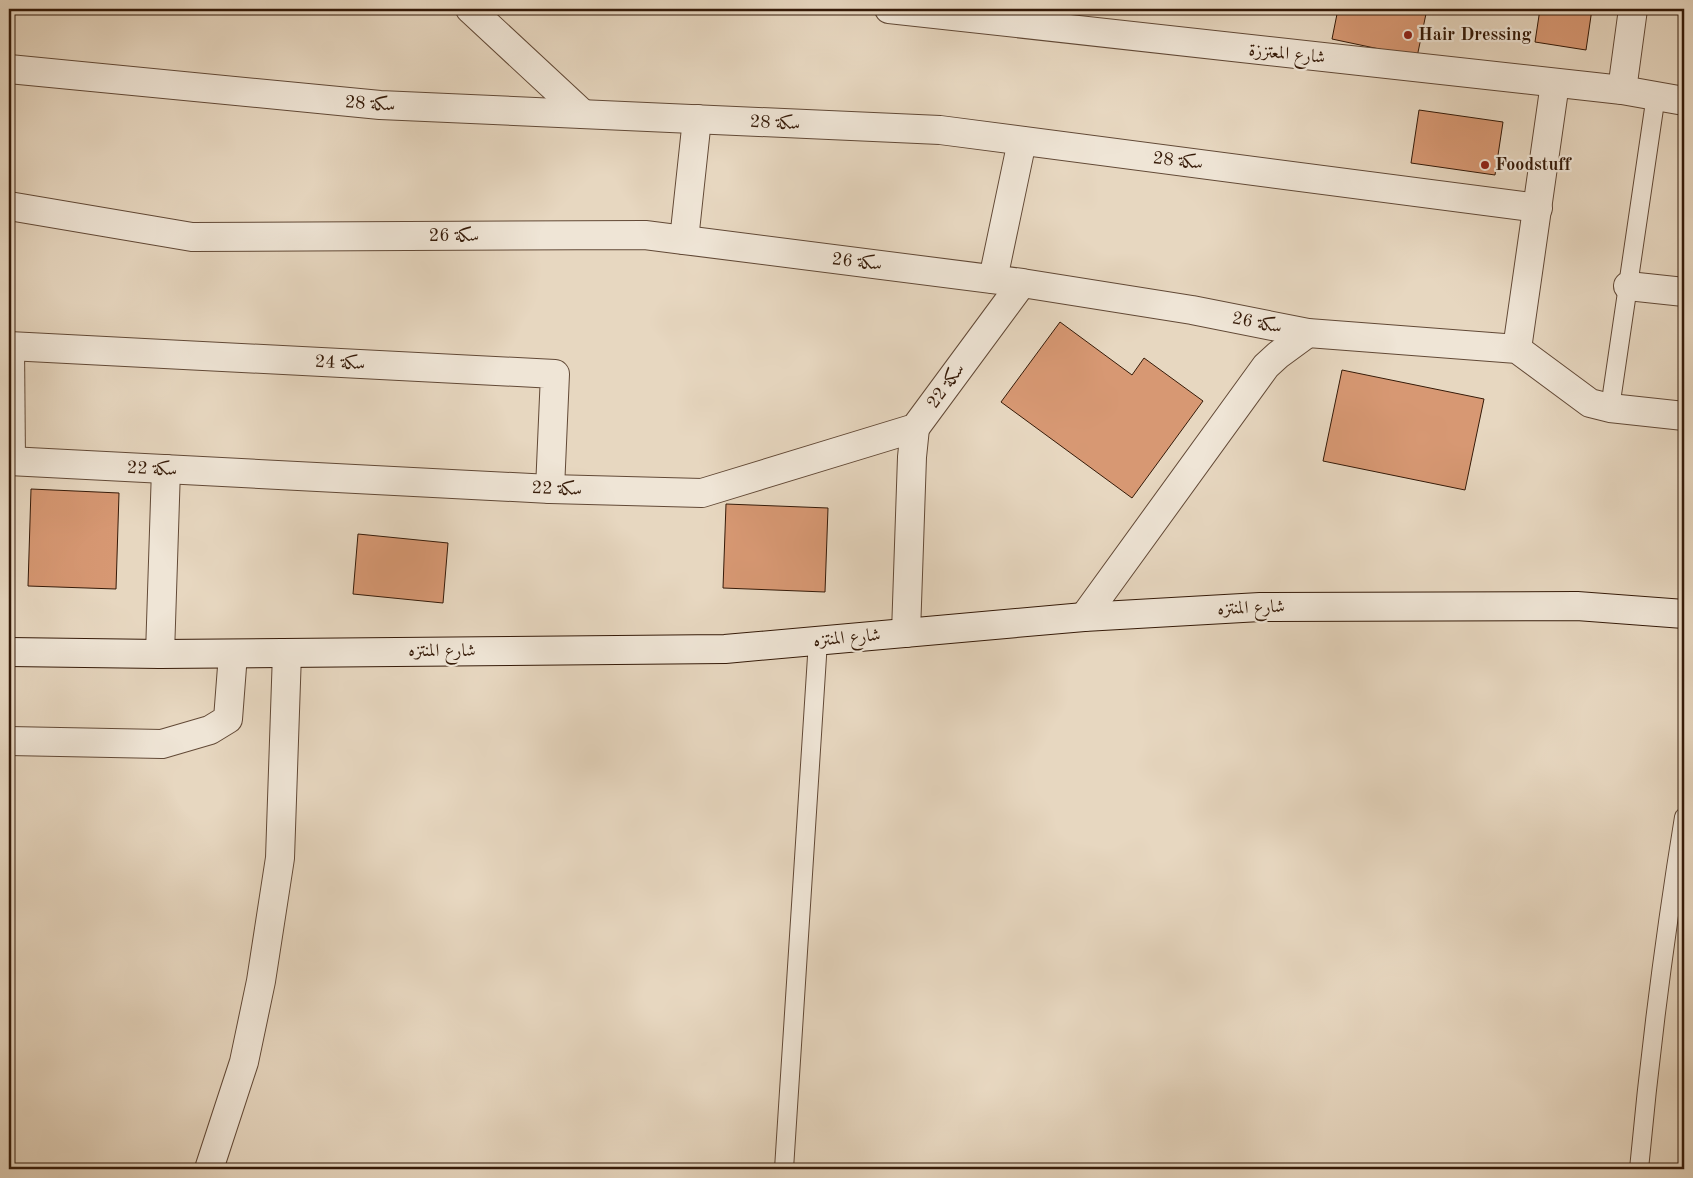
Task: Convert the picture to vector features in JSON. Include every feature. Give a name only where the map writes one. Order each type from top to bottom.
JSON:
[{"type":"street","points":[[470,9],[584,114]]},
{"type":"street","name":"شارع المعتززة","points":[[889,9],[1081,20],[1555,83],[1622,90],[1684,101]]},
{"type":"street","points":[[1622,90],[1633,9]]},
{"type":"street","name":"سكة 28","points":[[9,69],[380,105],[940,130],[1538,208]]},
{"type":"street","points":[[1555,83],[1517,349],[1590,403],[1610,408],[1684,416]]},
{"type":"street","points":[[684,240],[697,119]]},
{"type":"street","points":[[993,279],[1022,141]]},
{"type":"street","name":"سكة 26","points":[[9,206],[192,237],[645,235],[1022,283],[1192,310],[1308,333],[1517,349]]},
{"type":"street","name":"سكة 22","points":[[10,461],[550,490],[702,493],[916,428],[1022,283]]},
{"type":"street","points":[[1628,286],[1684,292]]},
{"type":"street","points":[[1084,617],[1266,366],[1308,333]]},
{"type":"street","points":[[9,346],[10,461]]},
{"type":"street","name":"سكة 24","points":[[9,346],[555,374],[550,490]]},
{"type":"street","points":[[906,633],[912,457],[916,428]]},
{"type":"street","points":[[160,654],[166,469]]},
{"type":"street","name":"شارع المنتزه","points":[[9,652],[233,654],[725,649],[1084,617],[1260,607],[1577,606],[1684,614]]},
{"type":"street","points":[[209,1169],[244,1062],[260,981],[280,858],[287,653]]},
{"type":"street","points":[[9,741],[162,744],[210,730],[228,719],[233,654]]},
{"type":"lane","points":[[1610,408],[1656,95]]},
{"type":"lane","points":[[784,1169],[818,640]]},
{"type":"lane","points":[[1639,1169],[1650,1054],[1667,923],[1684,816]]},
{"type":"building","points":[[1338,9],[1427,9],[1417,57],[1332,39]]},
{"type":"building","points":[[1540,9],[1592,9],[1586,50],[1535,42]]},
{"type":"building","points":[[1419,110],[1503,122],[1495,175],[1411,163]]},
{"type":"building","points":[[1060,322],[1132,375],[1144,358],[1203,401],[1132,498],[1001,402]]},
{"type":"building","points":[[1342,370],[1484,399],[1465,490],[1323,461]]},
{"type":"building","points":[[31,489],[119,493],[116,589],[28,586]]},
{"type":"building","points":[[726,504],[828,508],[825,592],[723,588]]},
{"type":"building","points":[[358,534],[448,543],[443,603],[353,594]]},
{"type":"place","name":"Hair Dressing","points":[[1408,35]]},
{"type":"place","name":"Foodstuff","points":[[1485,165]]}]
